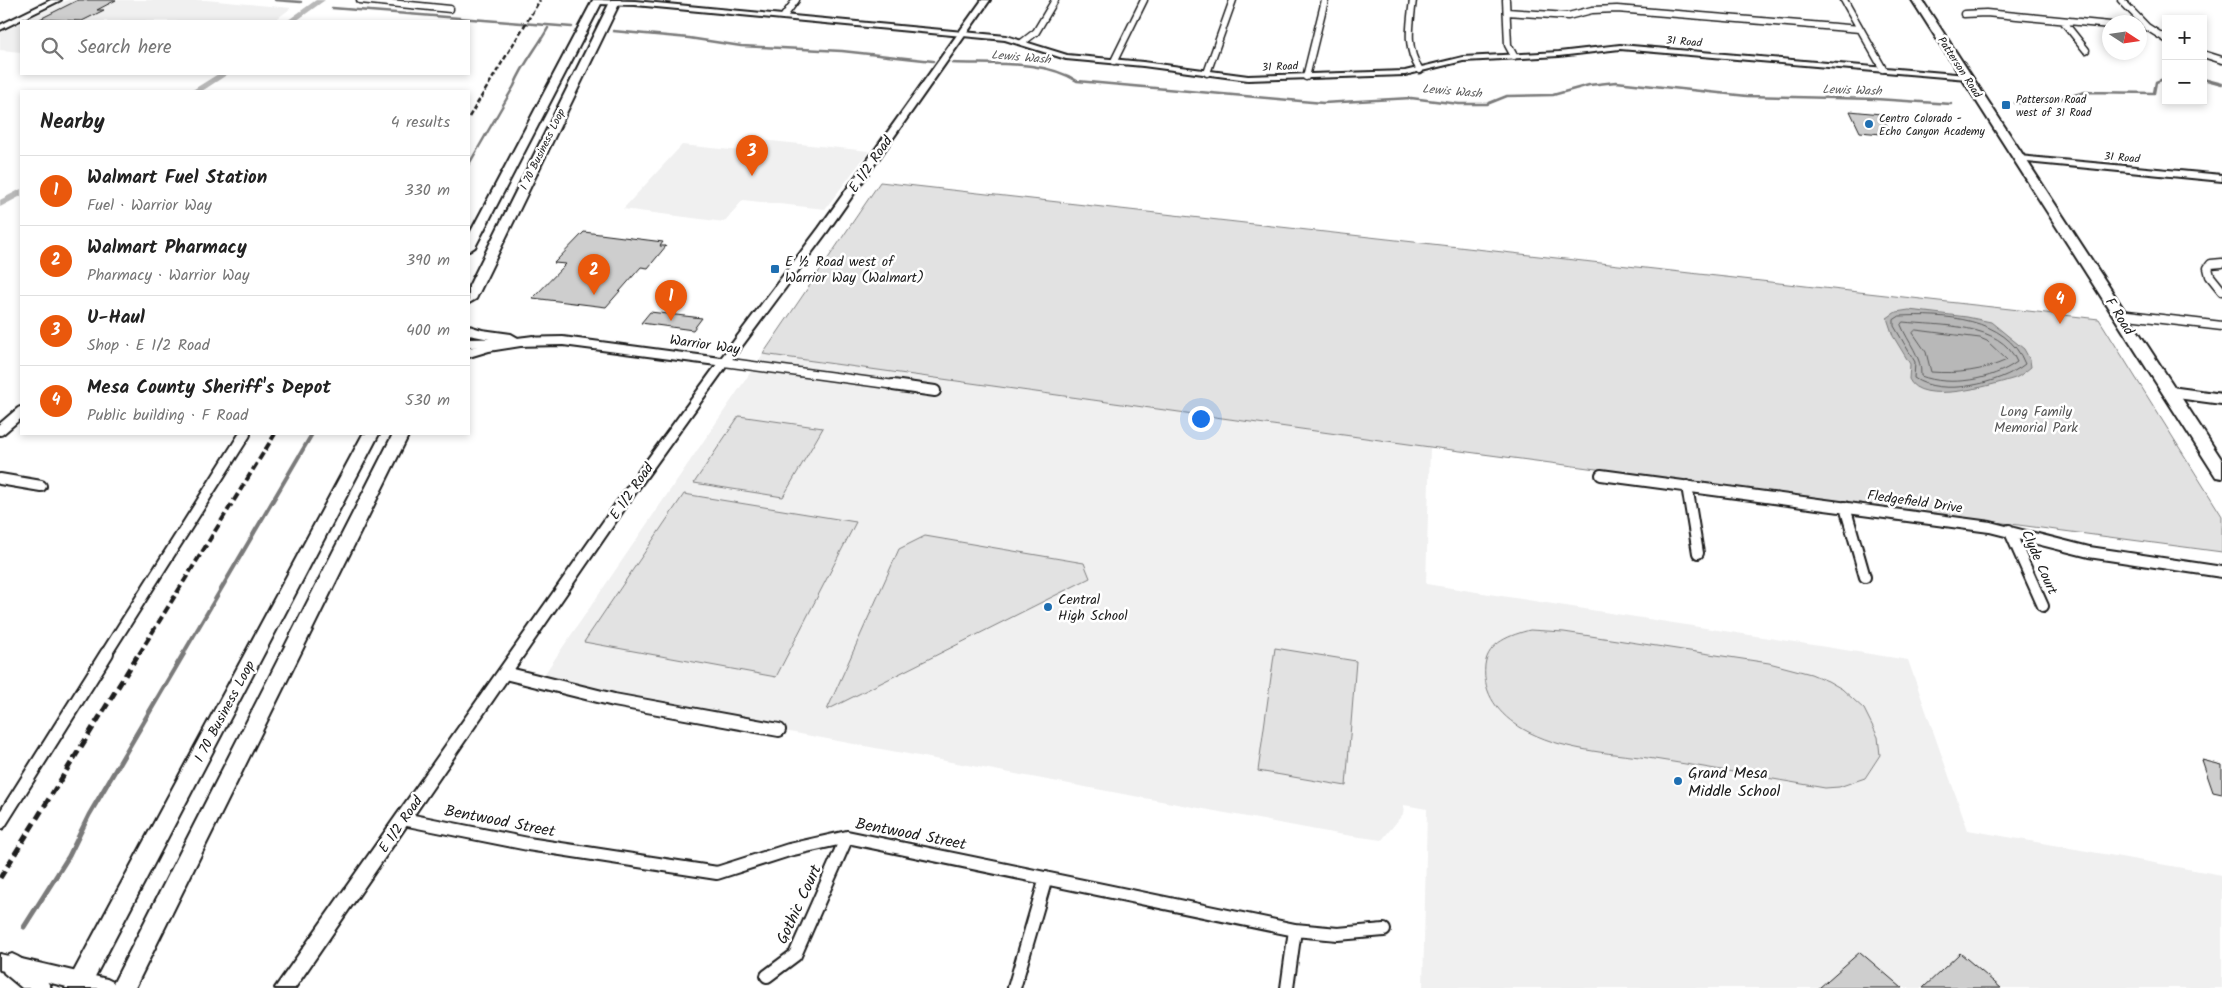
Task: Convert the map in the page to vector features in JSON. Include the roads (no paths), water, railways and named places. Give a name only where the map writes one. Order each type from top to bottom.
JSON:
[{"type":"main road","name":"E 1/2 Road","points":[[724,362],[823,230],[986,0]]},
{"type":"main road","name":"Patterson Road","points":[[1917,0],[2020,159]]},
{"type":"main road","name":"I 70 Business Loop","points":[[470,245],[598,1]]},
{"type":"main road","name":"I 70 Business Loop","points":[[470,297],[616,1]]},
{"type":"main road","name":"F Road","points":[[2020,159],[2222,473]]},
{"type":"main road","points":[[470,304],[480,277]]},
{"type":"main road","points":[[470,330],[480,334],[534,340]]},
{"type":"main road","points":[[470,353],[534,340]]},
{"type":"main road","name":"Warrior Way","points":[[470,343],[534,340],[590,343],[724,362]]},
{"type":"main road","name":"I 70 Business Loop","points":[[79,985],[370,435]]},
{"type":"main road","points":[[123,988],[401,435]]},
{"type":"main road","points":[[6,964],[39,988]]},
{"type":"street","points":[[0,28],[57,0]]},
{"type":"street","points":[[360,0],[450,9]]},
{"type":"street","points":[[784,16],[796,0]]},
{"type":"street","points":[[1023,42],[1036,32],[1055,0]]},
{"type":"street","points":[[1114,61],[1144,0]]},
{"type":"street","points":[[1207,73],[1233,0]]},
{"type":"street","points":[[1306,77],[1316,28],[1325,0]]},
{"type":"street","points":[[1413,0],[1409,51],[1414,63],[1420,70]]},
{"type":"street","points":[[1506,0],[1508,46],[1514,56]]},
{"type":"street","points":[[1844,0],[1882,69]]},
{"type":"street","points":[[2122,0],[2136,15]]},
{"type":"street","name":"31 Road","points":[[598,1],[636,1],[964,33],[1023,42],[1066,57],[1114,61],[1248,78],[1306,77],[1420,70],[1463,59],[1620,47],[1966,77]]},
{"type":"street","points":[[1507,12],[1568,16],[1592,10],[1617,9],[1860,29]]},
{"type":"street","points":[[1964,14],[1986,13],[2102,24]]},
{"type":"street","points":[[2063,21],[2086,50]]},
{"type":"street","points":[[2147,27],[2162,36]]},
{"type":"street","points":[[2207,55],[2222,60]]},
{"type":"street","name":"31 Road","points":[[2020,159],[2222,178]]},
{"type":"street","points":[[2222,263],[2211,264],[2208,268],[2210,276],[2222,291]]},
{"type":"street","points":[[2119,314],[2222,326]]},
{"type":"street","name":"Warrior Way","points":[[724,362],[936,391]]},
{"type":"street","name":"E 1/2 Road","points":[[284,988],[506,674],[637,482],[724,362]]},
{"type":"street","points":[[2170,392],[2222,399]]},
{"type":"street","points":[[0,430],[20,413]]},
{"type":"street","points":[[0,823],[244,435]]},
{"type":"street","name":"Fledgefield Drive","points":[[1601,474],[2009,530],[2089,552],[2222,572]]},
{"type":"street","points":[[0,479],[41,486]]},
{"type":"street","points":[[1687,486],[1698,553]]},
{"type":"street","points":[[1845,507],[1865,577]]},
{"type":"street","name":"Clyde Court","points":[[2009,530],[2042,606]]},
{"type":"street","points":[[506,674],[614,700],[779,730]]},
{"type":"street","name":"Bentwood Street","points":[[403,819],[538,846],[717,873],[789,850],[848,837],[1294,930],[1338,934],[1384,930]]},
{"type":"street","name":"Gothic Court","points":[[767,976],[795,955],[848,837]]},
{"type":"street","points":[[1014,988],[1046,878]]},
{"type":"street","points":[[1287,988],[1294,930]]},
{"type":"street","points":[[6,964],[79,985],[107,988]]},
{"type":"water","points":[[1909,310],[1991,322],[2024,349],[2030,360],[2031,367],[2014,378],[1974,389],[1941,392],[1927,391],[1916,387],[1909,379],[1910,364],[1893,336],[1887,318],[1896,312]]},
{"type":"waterway","name":"Lewis Wash","points":[[275,0],[301,2]]},
{"type":"waterway","points":[[292,20],[321,0]]},
{"type":"waterway","name":"Lewis Wash","points":[[332,8],[572,27]]},
{"type":"waterway","points":[[470,162],[521,71],[548,28]]},
{"type":"waterway","name":"Lewis Wash","points":[[613,31],[689,38],[741,46],[842,51],[933,61]]},
{"type":"waterway","name":"Lewis Wash","points":[[952,63],[1016,64],[1049,69],[1077,81],[1323,103],[1411,98],[1459,104],[1487,104],[1507,96],[1553,95],[1589,85],[1616,82],[1747,96],[1876,99],[1951,104]]},
{"type":"waterway","points":[[198,90],[222,75]]},
{"type":"waterway","name":"Lewis Wash","points":[[2015,103],[2045,103],[2085,92],[2154,93],[2156,82],[2162,80]]},
{"type":"waterway","name":"Lewis Wash","points":[[2207,80],[2222,84]]},
{"type":"waterway","points":[[0,204],[20,193]]},
{"type":"waterway","points":[[183,654],[311,435]]},
{"type":"waterway","points":[[24,927],[69,856],[89,815],[184,653]]},
{"type":"railway","points":[[470,115],[540,0]]},
{"type":"railway","points":[[139,654],[274,435]]},
{"type":"railway","points":[[0,878],[139,653]]},
{"type":"place","name":"Patterson Road west of 31 Road","points":[[2006,105]]},
{"type":"place","name":"Centro Colorado - Echo Canyon Academy","points":[[1869,124]]},
{"type":"place","name":"U-Haul","points":[[752,176]]},
{"type":"place","name":"E ½ Road west of Warrior Way (Walmart)","points":[[775,269]]},
{"type":"place","name":"Walmart Pharmacy","points":[[594,295]]},
{"type":"place","name":"Walmart Fuel Station","points":[[671,321]]},
{"type":"place","name":"Mesa County Sheriff's Depot","points":[[2060,324]]},
{"type":"place","name":"Central High School","points":[[1048,607]]},
{"type":"place","name":"Grand Mesa Middle School","points":[[1678,781]]},
{"type":"park label","name":"Long Family Memorial Park","points":[[2036,420]]}]
